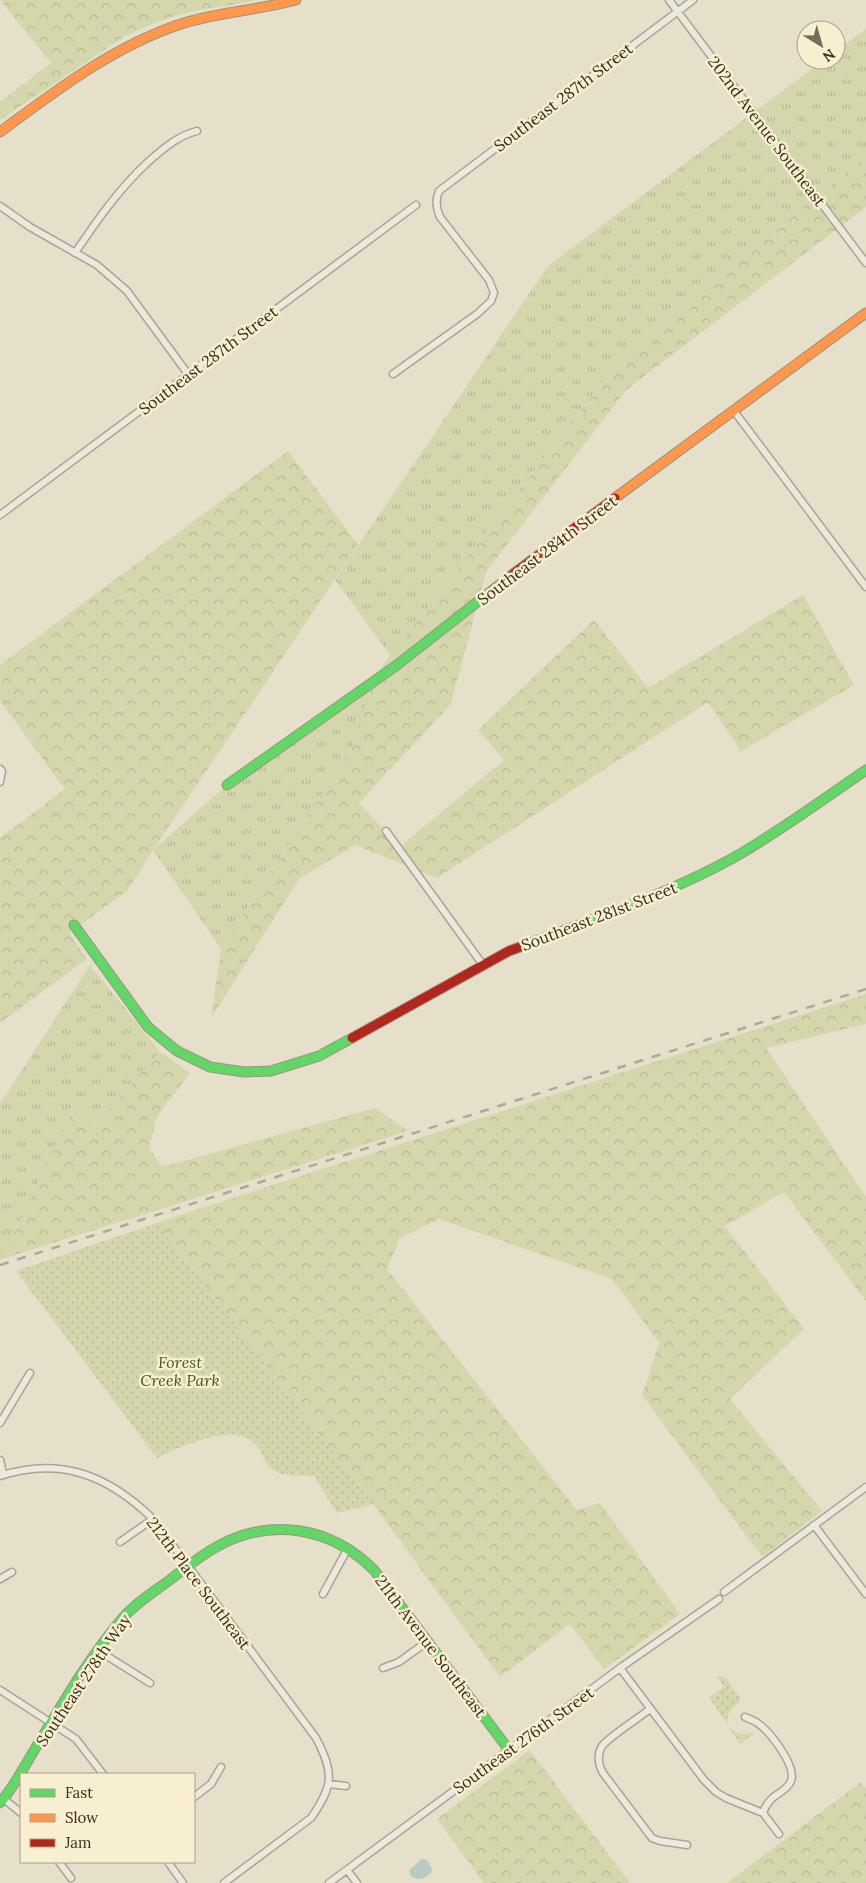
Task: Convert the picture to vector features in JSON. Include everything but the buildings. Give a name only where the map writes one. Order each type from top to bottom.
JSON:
[{"type":"street","points":[[0,132],[112,55],[145,37],[185,23],[296,0]]},
{"type":"street","name":"202nd Avenue Southeast","points":[[669,0],[866,263]]},
{"type":"street","name":"Southeast 287th Street","points":[[393,374],[477,314],[491,301],[494,293],[489,280],[440,217],[436,209],[437,196],[444,186],[693,0]]},
{"type":"street","points":[[75,253],[104,209],[132,177],[175,140],[197,131]]},
{"type":"street","name":"Southeast 287th Street","points":[[0,515],[416,205]]},
{"type":"street","points":[[0,206],[30,227],[97,265],[127,291],[188,374]]},
{"type":"street","name":"Southeast 284th Street","points":[[227,785],[397,665],[526,564],[866,313]]},
{"type":"street","points":[[734,411],[866,587]]},
{"type":"street","points":[[0,769],[3,775],[0,782]]},
{"type":"street","name":"Southeast 281st Street","points":[[74,924],[148,1027],[177,1051],[210,1067],[244,1072],[260,1072],[285,1068],[319,1056],[524,944],[608,916],[697,876],[765,839],[866,770]]},
{"type":"street","points":[[386,831],[483,965]]},
{"type":"street","points":[[0,1423],[30,1373]]},
{"type":"street","points":[[0,1460],[2,1475]]},
{"type":"street","name":"212th Place Southeast","points":[[2,1475],[26,1468],[57,1468],[73,1471],[105,1482],[121,1491],[153,1519],[316,1738],[328,1764],[329,1784]]},
{"type":"street","points":[[724,1592],[866,1487]]},
{"type":"street","points":[[120,1542],[153,1519]]},
{"type":"street","points":[[814,1525],[866,1594]]},
{"type":"street","name":"Southeast 278th Way","points":[[2,1801],[99,1651],[123,1618],[135,1606],[188,1566],[226,1542],[255,1532],[272,1529],[290,1529],[315,1534],[348,1548]]},
{"type":"street","points":[[322,1594],[348,1548]]},
{"type":"street","name":"211th Avenue Southeast","points":[[348,1548],[374,1570],[510,1750]]},
{"type":"street","points":[[0,1579],[12,1572]]},
{"type":"street","name":"Southeast 276th Street","points":[[329,1883],[620,1668],[719,1598]]},
{"type":"street","points":[[383,1668],[398,1662],[428,1640]]},
{"type":"street","points":[[99,1651],[150,1683]]},
{"type":"street","points":[[620,1668],[712,1789],[726,1798],[763,1813],[779,1834]]},
{"type":"street","points":[[0,1690],[76,1739],[102,1773]]},
{"type":"street","points":[[650,1709],[605,1743],[599,1755],[599,1764],[648,1834],[660,1841],[688,1845]]},
{"type":"street","points":[[745,1717],[765,1729],[790,1765],[792,1775],[787,1787],[770,1799],[763,1813]]},
{"type":"street","points":[[195,1796],[211,1784],[221,1766]]},
{"type":"street","points":[[224,1883],[311,1818],[318,1808],[329,1784],[346,1786]]},
{"type":"street","points":[[2,1801],[20,1812]]},
{"type":"street","points":[[60,1863],[71,1878]]},
{"type":"street","points":[[169,1863],[183,1883]]},
{"type":"street","points":[[347,1870],[357,1883]]},
{"type":"green space","points":[[0,0],[256,0],[180,15],[152,24],[125,36],[0,120],[0,102],[51,63]]},
{"type":"green space","points":[[866,29],[866,157],[628,350],[390,655],[335,580],[548,266],[811,70],[846,70],[846,44]]},
{"type":"green space","points":[[866,157],[866,207],[626,390],[486,572],[451,704],[359,803],[400,847],[504,760],[478,730],[594,620],[648,688],[803,595],[854,685],[741,751],[708,702],[437,878],[355,845],[299,879],[211,1018],[221,949],[352,748],[373,682],[390,655],[628,350]]},
{"type":"green space","points":[[288,451],[358,545],[127,891],[69,933],[87,959],[0,1023],[0,838],[65,789],[0,701],[0,665]]},
{"type":"green space","points":[[373,682],[352,748],[221,949],[153,850],[227,785]]},
{"type":"green space","points":[[90,965],[160,1052],[96,1124],[74,1109],[0,1260],[0,1104]]},
{"type":"green space","points":[[866,994],[866,1024],[766,1048],[866,1197],[866,1301],[784,1192],[725,1226],[804,1329],[730,1399],[822,1511],[762,1557],[642,1395],[659,1343],[612,1279],[439,1219],[399,1239],[387,1269],[577,1510],[600,1503],[680,1614],[604,1669],[570,1624],[500,1677],[373,1504],[157,1223]]},
{"type":"green space","points":[[160,1052],[190,1073],[157,1116],[149,1148],[162,1167],[375,1108],[408,1131],[2,1259],[74,1109],[96,1124]]},
{"type":"green space","name":"Forest Creek Park","points":[[157,1223],[373,1504],[337,1513],[314,1476],[288,1475],[271,1469],[255,1444],[245,1438],[234,1435],[206,1438],[157,1458],[16,1271]]},
{"type":"green space","points":[[717,1676],[726,1678],[740,1698],[740,1702],[729,1713],[729,1726],[740,1734],[754,1733],[740,1744],[709,1697],[724,1687]]},
{"type":"green space","points":[[530,1750],[630,1883],[484,1883],[437,1819]]},
{"type":"green space","points":[[861,1782],[866,1789],[866,1883],[727,1883]]},
{"type":"shaded area","points":[[422,1859],[427,1860],[432,1869],[431,1873],[424,1878],[417,1879],[411,1876],[409,1870]]},
{"type":"railway","points":[[0,1265],[866,989]]},
{"type":"traffic: fast","points":[[227,785],[397,665],[513,574]]},
{"type":"traffic: fast","points":[[523,946],[629,906],[708,871],[767,838],[866,770]]},
{"type":"traffic: fast","points":[[74,925],[148,1027],[177,1051],[210,1067],[244,1072],[271,1071],[319,1056],[352,1038]]},
{"type":"traffic: fast","points":[[21,1773],[86,1666],[132,1608],[200,1557],[218,1546],[238,1537],[259,1531],[280,1530],[300,1531],[320,1536],[339,1544],[357,1555],[374,1570],[509,1750]]},
{"type":"traffic: fast","points":[[0,1803],[20,1774]]},
{"type":"traffic: slow","points":[[0,132],[65,85],[134,43],[159,32],[198,19],[296,0]]},
{"type":"traffic: slow","points":[[615,498],[866,313]]},
{"type":"traffic: jam","points":[[513,574],[615,498]]},
{"type":"traffic: jam","points":[[352,1038],[509,951],[523,946]]}]
